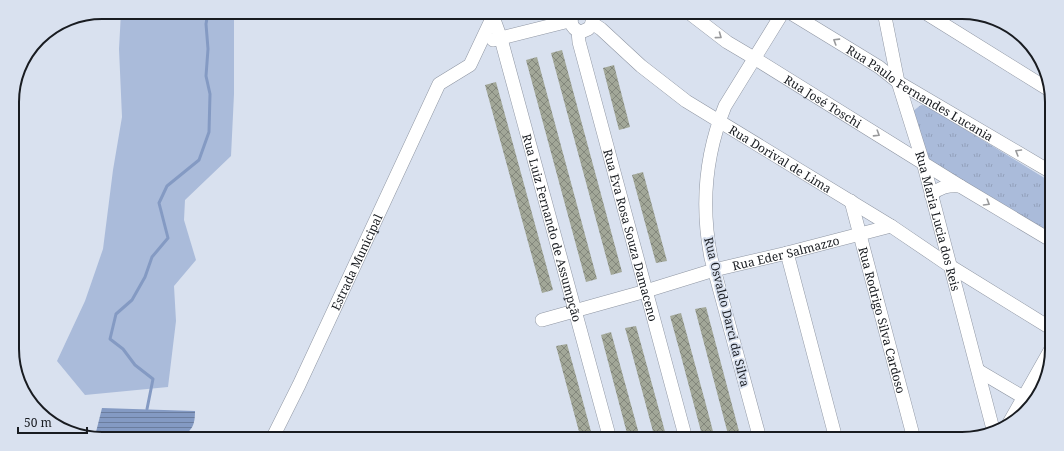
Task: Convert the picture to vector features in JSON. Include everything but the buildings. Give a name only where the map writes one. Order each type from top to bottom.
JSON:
[{"type":"street","points":[[482,42],[492,19]]},
{"type":"street","name":"Rua Luiz Fernando de Assumpção","points":[[495,19],[608,432]]},
{"type":"street","points":[[482,42],[501,39],[565,22],[575,22],[585,31],[591,27],[590,19]]},
{"type":"street","name":"Rua Dorival de Lima","points":[[591,19],[641,66],[686,101],[851,201],[950,266],[1045,325]]},
{"type":"street","name":"Rua José Toschi","points":[[697,19],[727,42],[1045,237]]},
{"type":"street","name":"Rua Osvaldo Darci da Silva","points":[[758,432],[714,270],[706,229],[705,195],[709,159],[719,120],[725,106],[779,19]]},
{"type":"street","name":"Rua Paulo Fernandes Lucania","points":[[800,19],[879,67],[898,82],[1045,168]]},
{"type":"street","name":"Rua Maria Lucia dos Reis","points":[[885,19],[898,82],[923,162],[992,426]]},
{"type":"street","points":[[935,19],[1043,86]]},
{"type":"street","name":"Rua Eva Rosa Souza Damaceno","points":[[575,22],[579,42],[684,432]]},
{"type":"street","name":"Estrada Municipal","points":[[276,432],[299,385],[439,84],[470,65],[482,42]]},
{"type":"street","points":[[931,195],[944,187],[960,186]]},
{"type":"street","name":"Rua Rodrigo Silva Cardoso","points":[[851,201],[912,432]]},
{"type":"street","name":"Rua Eder Salmazzo","points":[[542,320],[646,292],[714,270],[788,253],[891,226]]},
{"type":"street","points":[[788,253],[834,432]]},
{"type":"street","points":[[959,298],[963,292],[977,283]]},
{"type":"street","points":[[1014,414],[1044,361]]},
{"type":"street","points":[[979,372],[1023,397]]},
{"type":"green space","points":[[121,19],[234,19],[234,94],[231,156],[185,200],[184,220],[196,260],[174,286],[176,321],[168,387],[85,395],[57,361],[85,301],[103,249],[113,170],[122,117],[119,49]]},
{"type":"green space","points":[[921,105],[927,106],[1045,178],[1045,229],[926,161],[913,111]]},
{"type":"shaded area","points":[[102,408],[195,411],[194,424],[189,432],[96,431]]},
{"type":"waterway","points":[[147,409],[153,379],[135,365],[123,349],[110,339],[116,314],[132,300],[145,277],[152,257],[168,238],[159,203],[167,186],[199,160],[209,132],[210,94],[206,76],[208,49],[207,19]]}]
